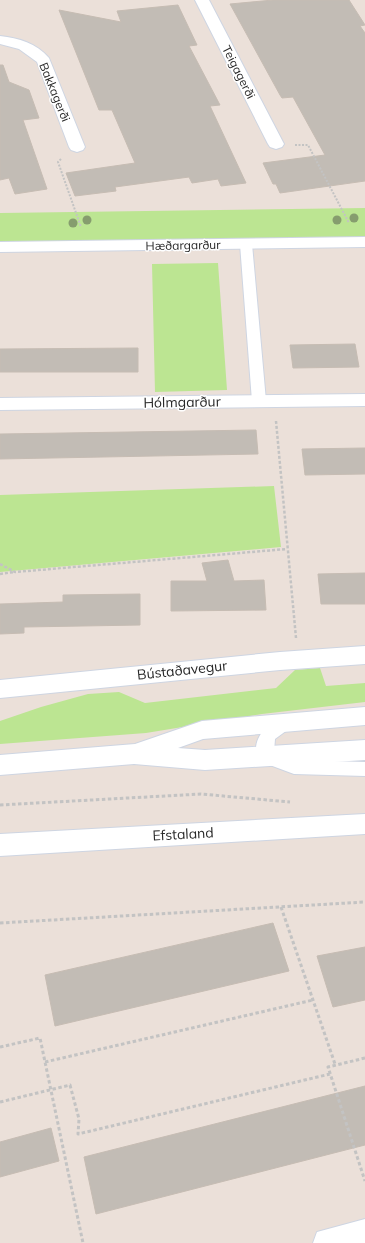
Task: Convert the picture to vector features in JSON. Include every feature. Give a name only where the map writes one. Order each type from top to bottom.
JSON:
[{"type":"street","name":"Teigagerði","points":[[202,0],[276,144]]},
{"type":"street","name":"Bakkagerði","points":[[0,40],[23,45],[39,55],[44,61],[77,147]]},
{"type":"street","name":"Hæðargarður","points":[[0,247],[365,242]]},
{"type":"street","name":"Hólmgarður","points":[[0,404],[365,400]]},
{"type":"street","name":"Bústaðavegur","points":[[0,689],[280,661],[365,655]]},
{"type":"street","points":[[134,754],[202,730],[365,716]]},
{"type":"street","points":[[0,765],[134,754],[204,760],[365,750]]},
{"type":"street","name":"Efstaland","points":[[0,845],[365,824]]},
{"type":"street","points":[[328,1243],[365,1234]]},
{"type":"lane","points":[[246,244],[267,401]]},
{"type":"lane","points":[[284,724],[267,736],[265,756],[294,768],[365,769]]},
{"type":"path","points":[[276,144],[308,145],[348,221]]},
{"type":"path","points":[[77,147],[58,162],[80,225]]},
{"type":"path","points":[[267,401],[287,549],[297,642]]},
{"type":"path","points":[[0,574],[287,549]]},
{"type":"path","points":[[0,564],[15,572]]},
{"type":"path","points":[[0,805],[201,794],[297,802]]},
{"type":"path","points":[[0,923],[365,902]]},
{"type":"path","points":[[281,906],[335,1064]]},
{"type":"path","points":[[45,1062],[313,1000]]},
{"type":"path","points":[[0,1047],[40,1038],[83,1243]]},
{"type":"path","points":[[365,1058],[335,1064],[328,1067],[365,1181]]},
{"type":"path","points":[[0,1102],[70,1085],[79,1119],[78,1134],[330,1074]]},
{"type":"green space","points":[[365,208],[365,237],[0,243],[0,213]]},
{"type":"green space","points":[[218,263],[227,390],[155,392],[152,264]]},
{"type":"green space","points":[[274,486],[281,547],[0,572],[0,495]]},
{"type":"green space","points":[[320,668],[326,686],[365,683],[365,702],[262,714],[146,733],[0,744],[0,721],[41,707],[88,694],[119,692],[145,703],[276,688],[295,670]]},
{"type":"building","points":[[273,0],[349,0],[365,25],[360,26],[365,33],[365,181],[280,193],[276,184],[273,184],[263,163],[325,155],[293,97],[282,98],[280,95],[230,4]]},
{"type":"building","points":[[178,5],[197,45],[189,46],[220,105],[210,106],[246,183],[221,186],[218,179],[192,183],[189,177],[115,187],[116,191],[75,196],[66,173],[135,163],[112,110],[99,110],[59,10],[121,22],[117,11]]},
{"type":"building","points":[[0,65],[3,65],[9,82],[29,90],[39,118],[23,120],[47,189],[15,194],[9,178],[0,180]]},
{"type":"building","points":[[355,344],[359,367],[293,368],[290,345]]},
{"type":"building","points":[[138,348],[138,372],[0,372],[0,349]]},
{"type":"building","points":[[256,430],[258,454],[0,459],[0,434]]},
{"type":"building","points":[[365,448],[365,474],[305,475],[302,449]]},
{"type":"building","points":[[228,560],[234,581],[264,580],[266,610],[171,611],[171,581],[207,581],[202,563]]},
{"type":"building","points":[[365,573],[365,604],[321,604],[318,574]]},
{"type":"building","points":[[140,594],[140,625],[24,627],[24,633],[0,634],[0,604],[63,602],[63,595]]},
{"type":"building","points":[[273,923],[289,971],[55,1026],[45,975]]},
{"type":"building","points":[[365,947],[365,1000],[333,1007],[317,956]]},
{"type":"building","points":[[365,1086],[365,1145],[96,1214],[84,1157]]},
{"type":"building","points":[[51,1128],[59,1161],[0,1177],[0,1142]]}]
